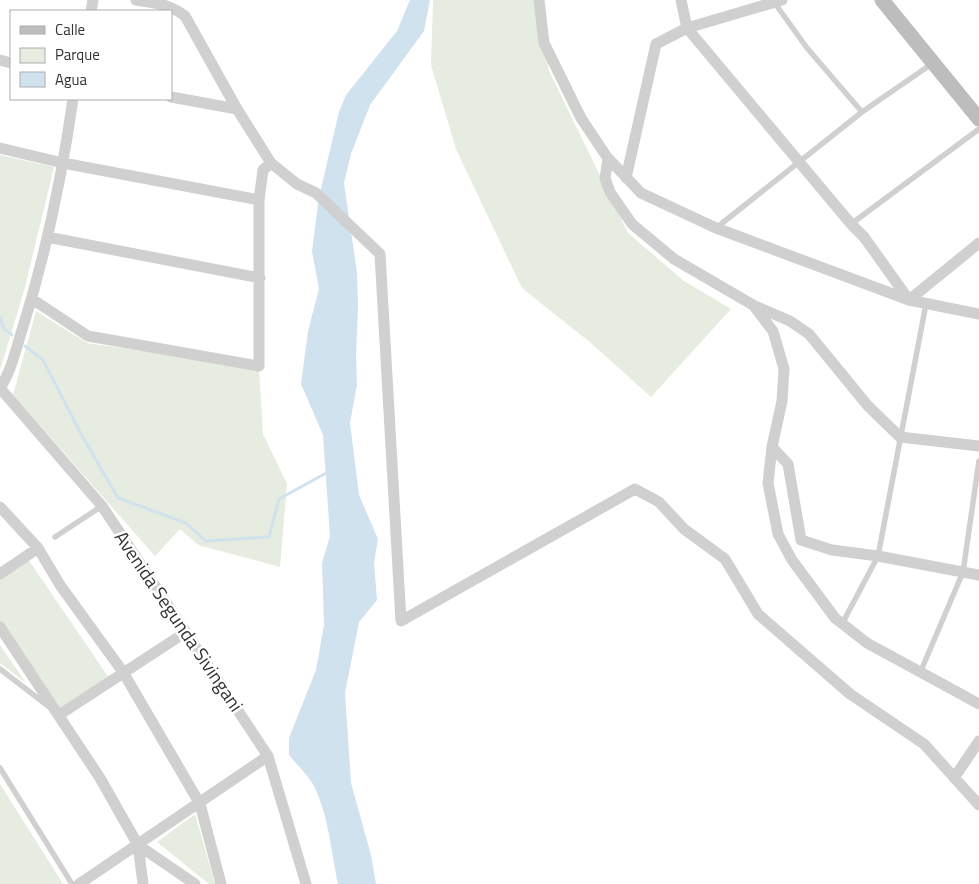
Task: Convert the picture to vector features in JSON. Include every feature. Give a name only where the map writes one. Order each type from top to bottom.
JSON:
[{"type":"street","points":[[136,0],[176,8],[185,16],[237,109],[271,163],[298,184],[316,193],[380,254],[401,621],[635,489],[659,502],[684,529],[725,560],[758,614],[850,694],[924,744],[979,806]]},
{"type":"street","points":[[539,0],[544,43],[581,118],[595,142],[608,159],[641,193],[716,228],[909,300],[979,314]]},
{"type":"street","points":[[681,0],[687,28],[798,162],[864,237],[909,300]]},
{"type":"street","points":[[882,0],[979,120]]},
{"type":"street","points":[[626,178],[656,44],[687,28],[777,1]]},
{"type":"street","points":[[172,97],[237,109]]},
{"type":"street","points":[[0,388],[8,375],[32,299],[64,164],[73,100]]},
{"type":"street","points":[[0,148],[64,164],[259,200]]},
{"type":"street","points":[[608,159],[605,178],[607,185],[632,224],[674,259],[754,306],[790,321],[809,334],[868,406],[900,437],[979,446]]},
{"type":"street","points":[[32,299],[88,336],[259,366],[259,200],[263,170],[271,163]]},
{"type":"street","points":[[47,237],[260,278]]},
{"type":"street","points":[[909,300],[979,243]]},
{"type":"street","points":[[754,306],[773,331],[784,369],[782,401],[772,447],[768,483],[778,534],[792,560],[835,618],[866,643],[979,704]]},
{"type":"street","name":"Avenida Segunda Sivingani","points":[[0,388],[102,506],[268,756],[306,884]]},
{"type":"street","points":[[772,447],[788,464],[801,540],[832,550],[878,556],[979,575]]},
{"type":"street","points":[[0,507],[38,548],[60,585],[123,672],[200,804],[221,884]]},
{"type":"street","points":[[0,574],[38,548]]},
{"type":"street","points":[[0,627],[100,778],[138,845],[143,884]]},
{"type":"street","points":[[59,715],[186,632]]},
{"type":"street","points":[[954,778],[979,741]]},
{"type":"street","points":[[79,884],[200,804],[268,756]]},
{"type":"street","points":[[138,845],[196,884]]},
{"type":"lane","points":[[777,1],[807,48],[862,112]]},
{"type":"lane","points":[[716,228],[862,112],[933,63]]},
{"type":"lane","points":[[851,224],[979,129]]},
{"type":"lane","points":[[842,624],[878,556],[926,304]]},
{"type":"lane","points":[[920,672],[963,572],[979,461]]},
{"type":"lane","points":[[55,537],[102,506]]},
{"type":"lane","points":[[0,668],[59,715]]},
{"type":"lane","points":[[0,768],[72,884]]},
{"type":"green space","points":[[433,0],[536,0],[549,71],[628,233],[684,281],[731,309],[651,397],[591,343],[522,288],[456,149],[431,65]]},
{"type":"green space","points":[[0,155],[54,167],[24,291],[0,370]]},
{"type":"green space","points":[[36,311],[87,343],[259,368],[263,434],[287,484],[280,567],[198,545],[180,529],[155,556],[13,395]]},
{"type":"green space","points":[[28,559],[109,678],[60,711],[0,622],[0,578]]},
{"type":"green space","points":[[0,645],[26,683],[0,663]]},
{"type":"green space","points":[[0,784],[63,884],[0,884]]},
{"type":"green space","points":[[195,814],[215,884],[209,884],[157,842]]},
{"type":"water","points":[[410,0],[430,0],[424,31],[370,105],[351,154],[344,183],[357,273],[358,306],[357,384],[350,423],[359,495],[378,539],[374,563],[377,600],[359,622],[345,693],[351,783],[371,855],[376,884],[338,884],[326,822],[319,798],[312,782],[289,755],[289,738],[316,670],[324,625],[322,563],[330,536],[323,435],[301,384],[308,331],[319,289],[312,251],[319,197],[339,112],[346,95],[397,31]]},
{"type":"waterway","points":[[0,317],[4,329],[12,335]]},
{"type":"waterway","points":[[25,346],[43,360],[81,434],[118,498],[186,523],[206,541],[269,537],[279,499],[328,472]]}]
